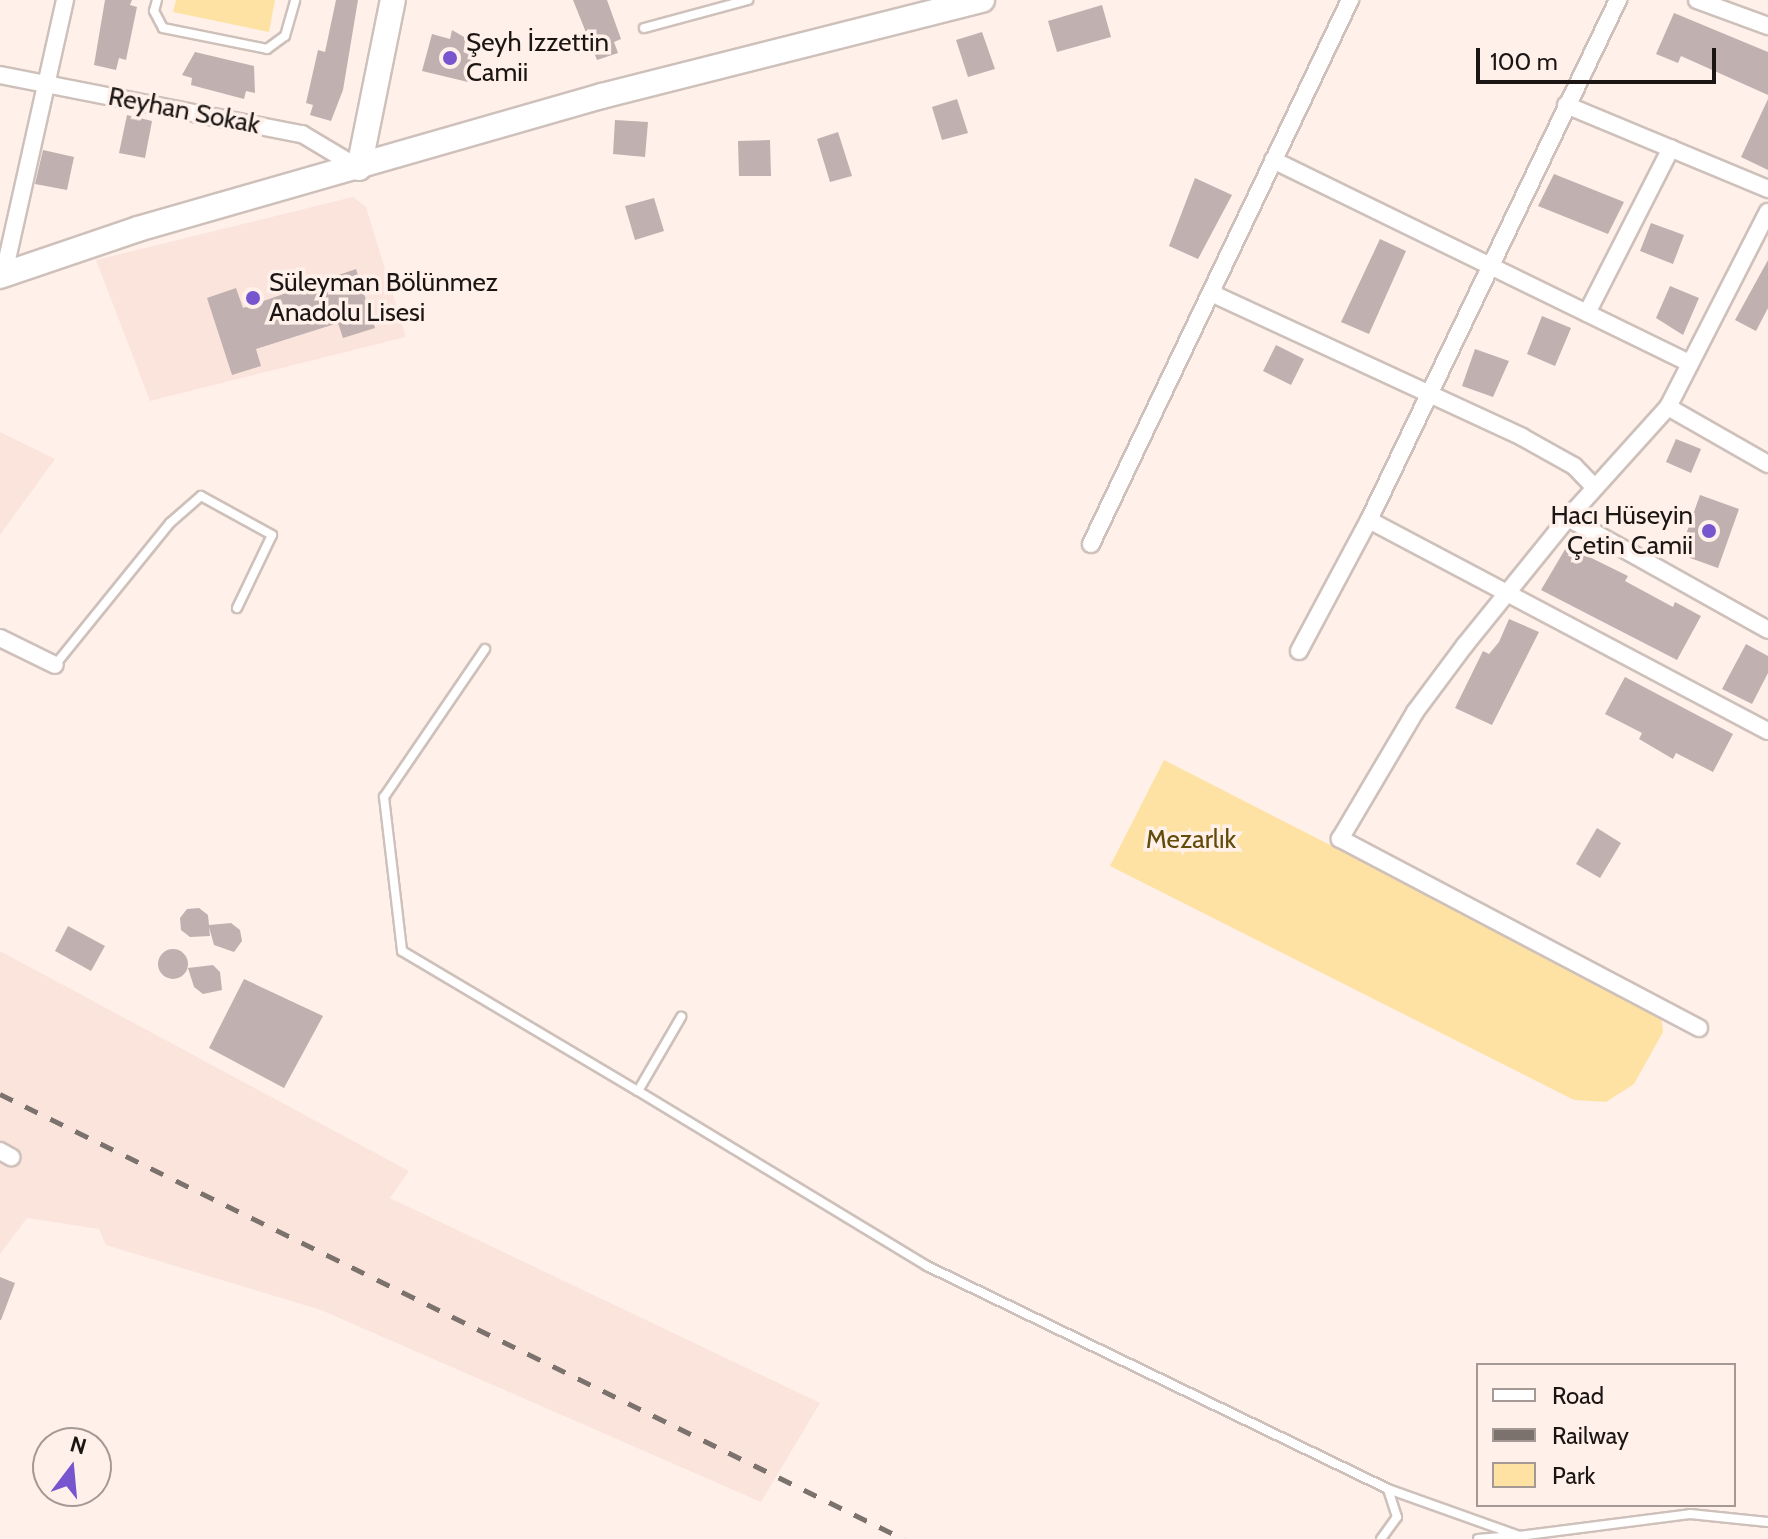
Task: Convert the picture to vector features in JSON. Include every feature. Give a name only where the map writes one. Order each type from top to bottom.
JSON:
[{"type":"street","points":[[65,0],[2,275],[602,96],[979,0]]},
{"type":"street","points":[[359,168],[393,0]]},
{"type":"street","points":[[1091,544],[1350,0]]},
{"type":"street","points":[[1299,651],[1369,520],[1431,394],[1618,0]]},
{"type":"street","points":[[1697,0],[1768,26]]},
{"type":"street","name":"Reyhan Sokak","points":[[0,75],[302,134],[359,168]]},
{"type":"street","points":[[1566,105],[1768,189]]},
{"type":"street","points":[[1587,313],[1671,148]]},
{"type":"street","points":[[1273,160],[1690,363]]},
{"type":"street","points":[[1699,1028],[1340,839],[1415,712],[1568,518],[1668,407],[1768,212]]},
{"type":"street","points":[[1211,293],[1431,394],[1574,466],[1594,487]]},
{"type":"street","points":[[1668,407],[1768,464]]},
{"type":"street","points":[[1568,518],[1768,630]]},
{"type":"street","points":[[1369,520],[1768,731]]},
{"type":"street","points":[[0,638],[55,665]]},
{"type":"lane","points":[[157,0],[154,11],[163,28],[267,49],[285,36],[295,0]]},
{"type":"lane","points":[[644,28],[748,0]]},
{"type":"lane","points":[[55,665],[170,523],[201,496],[272,535],[237,608]]},
{"type":"lane","points":[[485,649],[384,797],[402,951],[927,1266],[1388,1489],[1519,1536]]},
{"type":"lane","points":[[638,1091],[681,1017]]},
{"type":"lane","points":[[1381,1539],[1397,1517],[1388,1489]]},
{"type":"lane","points":[[1478,1539],[1690,1514],[1768,1522]]},
{"type":"shaded area","name":"Süleyman Bölünmez Anadolu Lisesi","points":[[353,197],[366,207],[406,337],[150,401],[96,260]]},
{"type":"shaded area","points":[[0,432],[55,459],[0,535]]},
{"type":"shaded area","points":[[0,951],[409,1171],[390,1198],[820,1403],[761,1502],[321,1310],[106,1245],[99,1229],[27,1218],[0,1254]]},
{"type":"green space","points":[[176,0],[275,0],[269,32],[173,12]]},
{"type":"green space","name":"Mezarlık","points":[[1164,760],[1661,1014],[1663,1032],[1634,1084],[1606,1102],[1574,1100],[1110,866]]},
{"type":"building","points":[[105,0],[132,0],[130,5],[137,7],[126,60],[119,58],[116,70],[94,65]]},
{"type":"building","points":[[336,0],[358,0],[343,90],[331,121],[310,115],[313,105],[306,103],[318,50],[325,52]]},
{"type":"building","points":[[573,0],[607,0],[621,39],[614,42],[618,53],[597,60]]},
{"type":"building","points":[[1102,5],[1111,37],[1057,52],[1048,21]]},
{"type":"building","points":[[1674,13],[1768,52],[1768,95],[1681,56],[1678,63],[1656,54]]},
{"type":"building","name":"Şeyh İzzettin Camii","points":[[452,30],[478,45],[468,82],[422,71],[432,34],[450,39]]},
{"type":"building","points":[[982,32],[995,69],[968,77],[956,40]]},
{"type":"building","points":[[195,52],[254,66],[255,93],[246,91],[244,99],[191,85],[192,78],[182,75]]},
{"type":"building","points":[[957,99],[968,133],[942,140],[932,107]]},
{"type":"building","points":[[1768,99],[1768,170],[1741,157]]},
{"type":"building","points":[[127,115],[152,121],[145,158],[119,153]]},
{"type":"building","points":[[615,120],[648,122],[645,157],[613,154]]},
{"type":"building","points":[[838,132],[852,176],[830,182],[817,139]]},
{"type":"building","points":[[770,140],[771,176],[739,176],[738,141]]},
{"type":"building","points":[[43,150],[74,157],[67,190],[35,184]]},
{"type":"building","points":[[1554,174],[1624,202],[1608,234],[1538,206]]},
{"type":"building","points":[[1195,178],[1232,195],[1198,259],[1169,246]]},
{"type":"building","points":[[654,198],[664,231],[635,240],[625,206]]},
{"type":"building","points":[[1651,223],[1684,235],[1673,264],[1640,251]]},
{"type":"building","points":[[1380,239],[1406,251],[1369,334],[1341,322]]},
{"type":"building","points":[[1768,260],[1768,308],[1756,331],[1735,320]]},
{"type":"building","points":[[356,269],[375,328],[343,338],[338,323],[256,349],[261,366],[232,375],[207,298],[236,288],[243,308]]},
{"type":"building","points":[[1670,286],[1699,298],[1683,335],[1656,318]]},
{"type":"building","points":[[1542,316],[1571,328],[1555,366],[1527,354]]},
{"type":"building","points":[[1276,345],[1304,359],[1291,385],[1263,371]]},
{"type":"building","points":[[1475,349],[1509,361],[1493,397],[1462,386]]},
{"type":"building","points":[[1676,439],[1701,449],[1691,473],[1666,462]]},
{"type":"building","name":"Hacı Hüseyin Çetin Camii","points":[[1700,495],[1739,509],[1718,568],[1679,554]]},
{"type":"building","points":[[1567,546],[1628,576],[1625,581],[1673,607],[1675,602],[1701,616],[1677,660],[1541,590]]},
{"type":"building","points":[[1509,619],[1539,632],[1492,725],[1455,708],[1483,651],[1489,654],[1499,642]]},
{"type":"building","points":[[1746,644],[1768,656],[1768,673],[1752,704],[1722,689]]},
{"type":"building","points":[[1625,677],[1733,734],[1713,772],[1676,753],[1673,759],[1639,739],[1642,733],[1605,714]]},
{"type":"building","points":[[1597,828],[1621,843],[1600,878],[1576,864]]},
{"type":"building","points":[[199,908],[208,915],[209,925],[231,923],[240,930],[242,941],[234,952],[214,945],[209,927],[210,936],[190,937],[181,930],[180,918],[187,909]]},
{"type":"building","points":[[68,926],[105,946],[91,971],[55,951]]},
{"type":"building","points":[[173,949],[184,953],[188,964],[184,975],[173,979],[162,975],[158,964],[162,953]]},
{"type":"building","points":[[213,965],[220,972],[222,990],[203,994],[194,987],[188,968]]},
{"type":"building","points":[[244,979],[323,1016],[284,1088],[209,1048]]},
{"type":"building","points":[[0,1277],[15,1283],[1,1320],[0,1320]]},
{"type":"railway","points":[[0,1094],[904,1539]]},
{"type":"place","name":"Şeyh İzzettin Camii","points":[[450,58]]},
{"type":"place","name":"Süleyman Bölünmez Anadolu Lisesi","points":[[253,298]]},
{"type":"place","name":"Hacı Hüseyin Çetin Camii","points":[[1709,531]]}]
